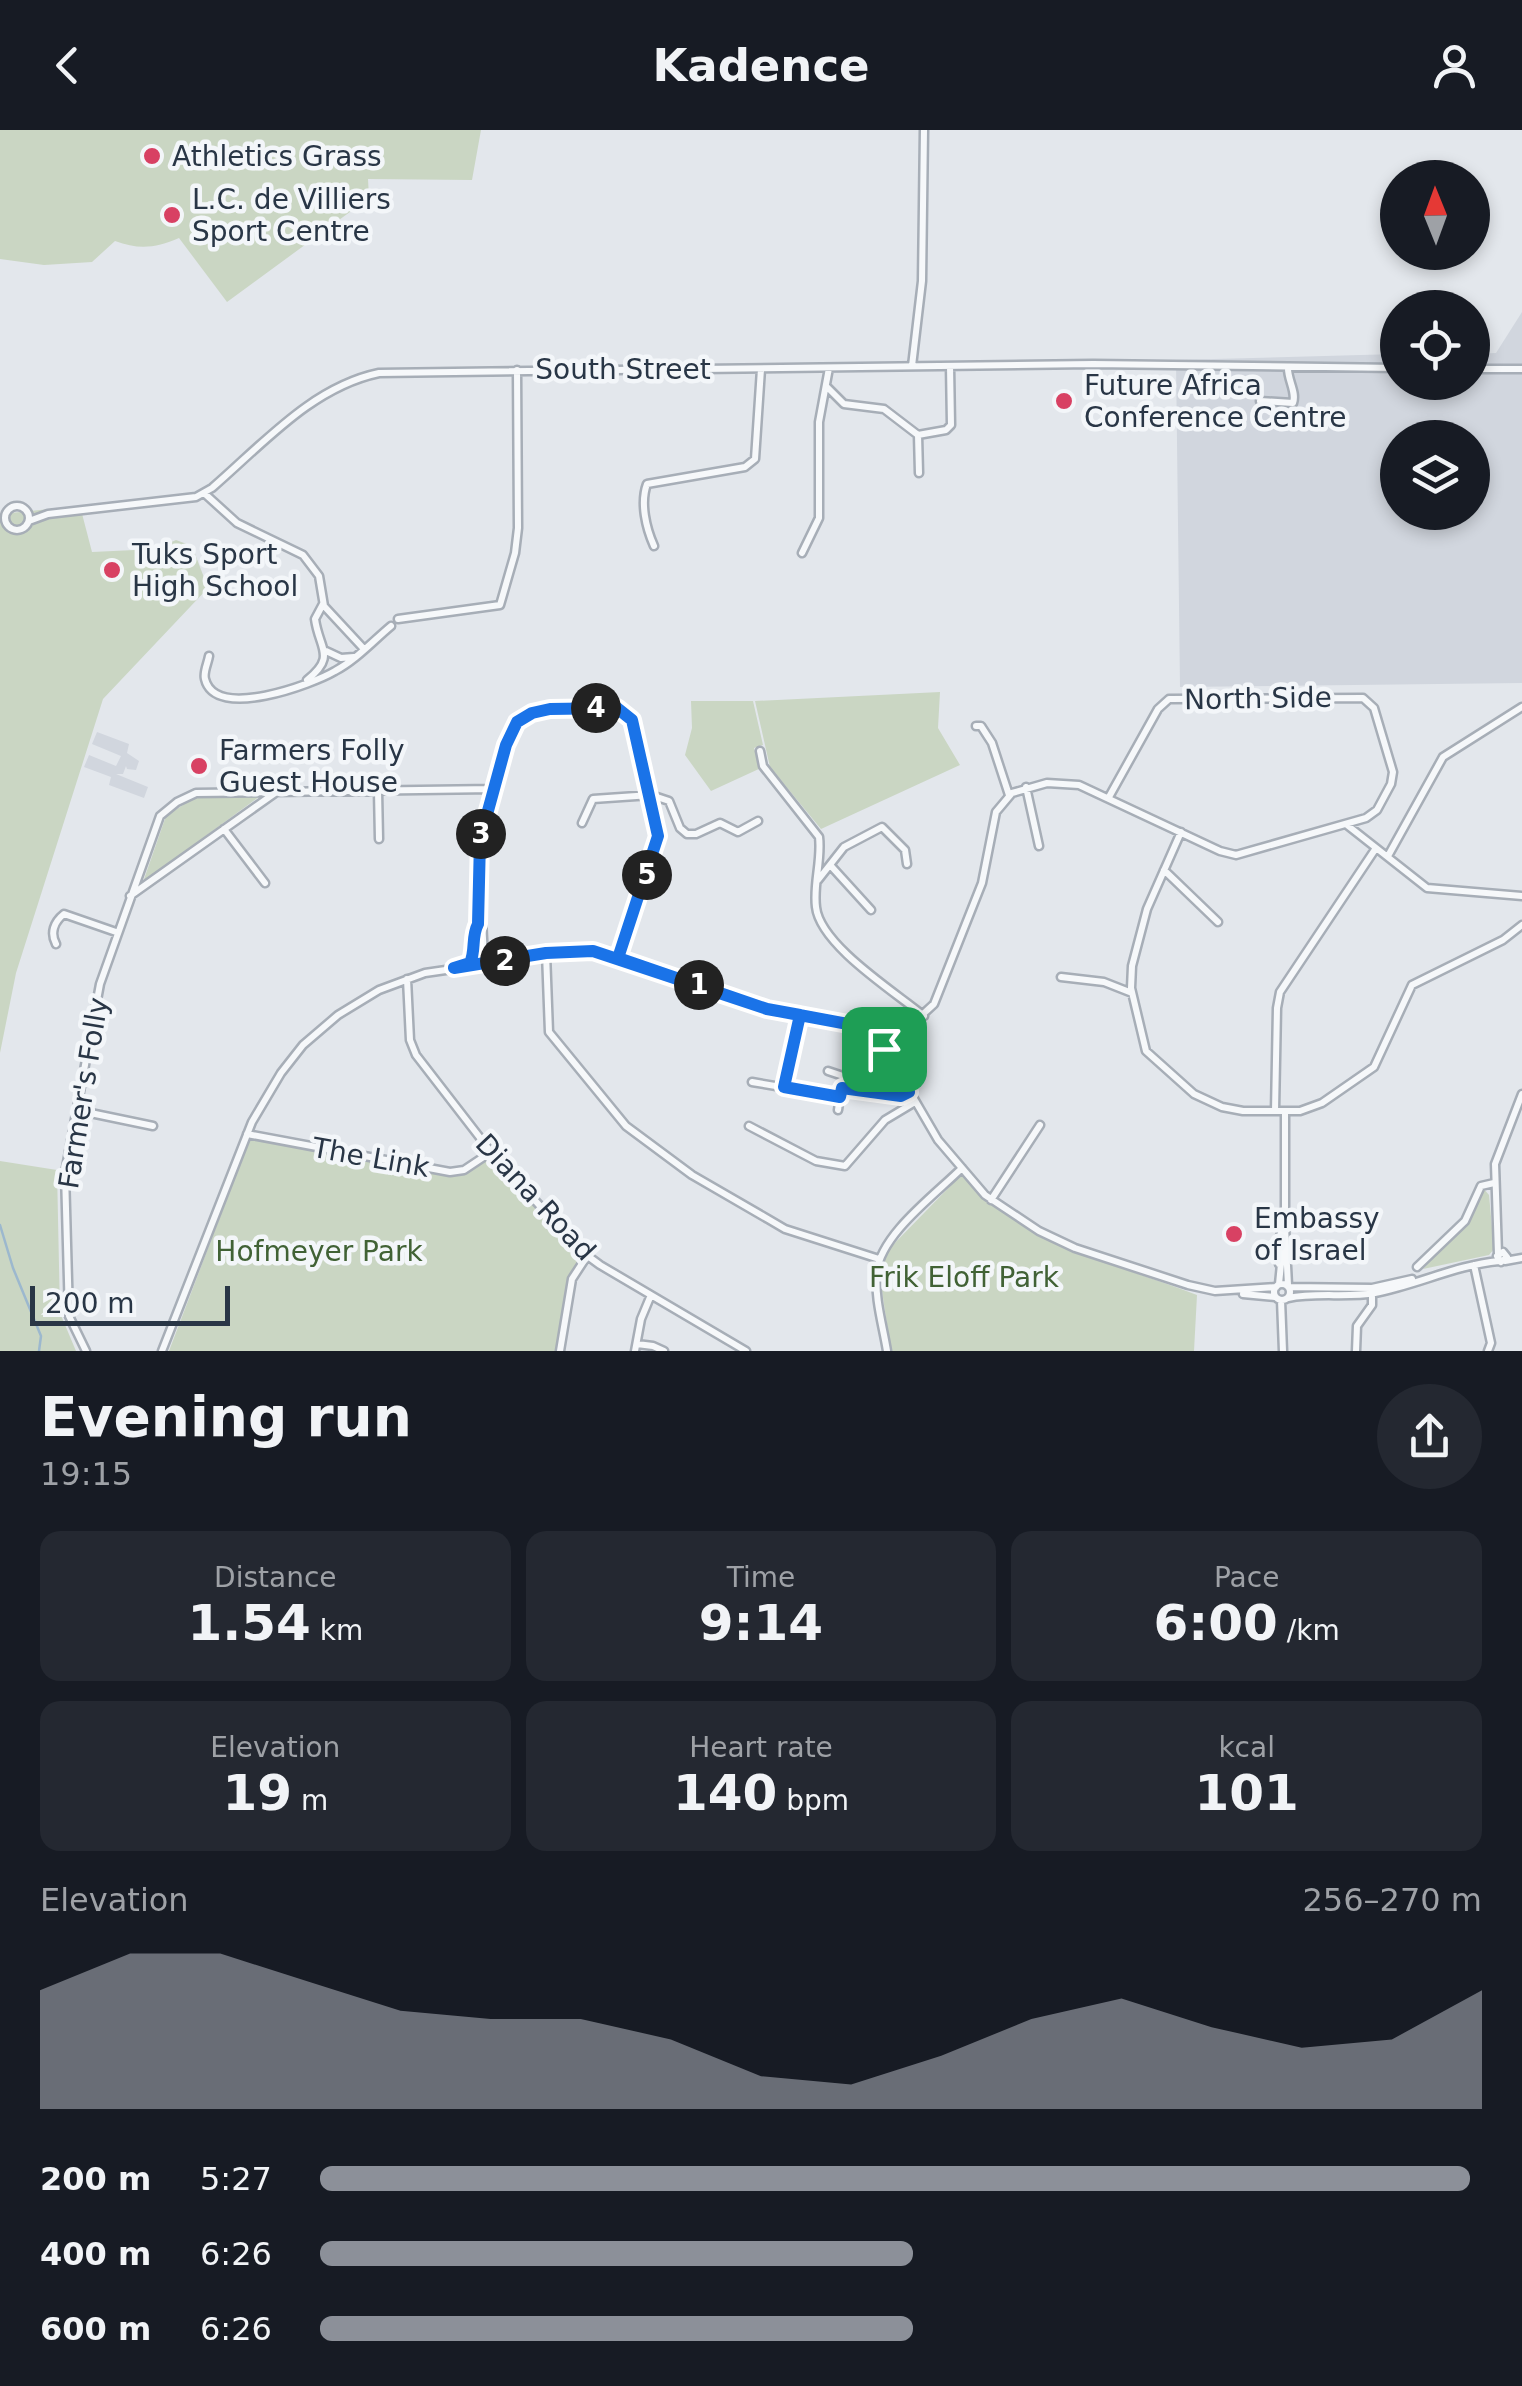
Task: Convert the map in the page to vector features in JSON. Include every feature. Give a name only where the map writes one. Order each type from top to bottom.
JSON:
[{"type":"street","points":[[912,366],[922,281],[924,130]]},
{"type":"street","name":"South Street","points":[[48,514],[17,505],[3,519],[20,530],[28,521],[48,514],[174,502],[204,494],[316,399],[349,380],[397,371],[912,366],[1380,368]]},
{"type":"street","points":[[828,387],[841,403],[884,409],[918,434],[950,428],[950,366]]},
{"type":"street","points":[[1260,401],[1291,404],[1295,397],[1288,367]]},
{"type":"street","points":[[802,553],[820,518],[819,422],[829,368]]},
{"type":"street","points":[[654,546],[646,523],[646,485],[746,467],[756,460],[761,369]]},
{"type":"street","points":[[1490,369],[1522,369]]},
{"type":"street","points":[[398,618],[500,606],[518,528],[517,370]]},
{"type":"street","points":[[1284,404],[1284,415]]},
{"type":"street","points":[[918,434],[919,473]]},
{"type":"street","points":[[204,494],[237,523],[303,556],[318,576],[323,604],[363,648]]},
{"type":"street","points":[[26,510],[28,521]]},
{"type":"street","points":[[298,686],[321,666],[326,651],[315,618],[323,604]]},
{"type":"street","points":[[209,656],[205,682],[224,696],[249,699],[331,674],[390,626]]},
{"type":"street","points":[[326,651],[340,658],[354,657]]},
{"type":"street","name":"North Side","points":[[1110,797],[1166,700],[1361,697],[1374,708],[1393,775],[1374,814],[1346,825]]},
{"type":"street","points":[[480,961],[480,840],[509,736],[524,716],[545,709],[609,708],[622,710],[631,717],[658,823],[658,843],[618,958]]},
{"type":"street","points":[[1388,856],[1443,756],[1522,708]]},
{"type":"street","points":[[976,726],[981,726],[992,743],[1009,795]]},
{"type":"street","points":[[760,752],[763,766],[819,837],[816,909],[828,935],[924,1016]]},
{"type":"street","points":[[884,1049],[934,1004],[982,883],[996,812],[1009,795],[1026,787],[1069,783],[1110,797],[1236,855],[1346,825],[1431,889],[1522,896]]},
{"type":"street","points":[[1026,787],[1039,846]]},
{"type":"street","name":"Farmer's Folly","points":[[86,1351],[72,1326],[69,1308],[65,1173],[104,967],[160,816],[196,793],[494,788]]},
{"type":"street","points":[[378,791],[379,839]]},
{"type":"street","points":[[130,896],[276,792]]},
{"type":"street","points":[[582,823],[593,799],[651,795],[669,801],[682,832],[691,835],[720,823],[738,832],[758,821]]},
{"type":"street","points":[[817,882],[852,840],[882,828],[905,850],[906,864]]},
{"type":"street","points":[[224,829],[265,883]]},
{"type":"street","points":[[1182,832],[1150,901],[1133,961],[1132,994],[1144,1048],[1190,1090],[1222,1107],[1275,1112],[1300,1111],[1322,1103],[1371,1070],[1412,984],[1503,940],[1522,925]]},
{"type":"street","points":[[1275,1112],[1276,1008],[1280,992],[1376,848]]},
{"type":"street","points":[[831,866],[871,910]]},
{"type":"street","points":[[1164,870],[1218,922]]},
{"type":"street","points":[[56,944],[52,936],[54,927],[64,914],[116,932]]},
{"type":"street","points":[[480,924],[480,961]]},
{"type":"street","points":[[162,1351],[247,1134],[274,1085],[312,1036],[363,998],[407,979],[480,961],[546,953],[593,951],[767,1009],[856,1026],[884,1049],[938,1140],[991,1200],[1058,1241],[1188,1286],[1283,1298],[1372,1291],[1502,1257]]},
{"type":"street","points":[[546,953],[549,1032],[626,1126],[692,1175],[768,1220],[879,1259]]},
{"type":"street","points":[[1061,977],[1104,982],[1132,994]]},
{"type":"street","name":"Diana Road","points":[[407,979],[414,1052],[491,1152],[587,1256],[746,1351]]},
{"type":"street","points":[[784,1087],[800,1015]]},
{"type":"street","points":[[828,1072],[844,1076],[838,1110]]},
{"type":"street","points":[[752,1082],[841,1093],[898,1096],[909,1092]]},
{"type":"street","points":[[1502,1257],[1494,1184],[1498,1151],[1522,1095]]},
{"type":"street","points":[[749,1126],[816,1161],[846,1166],[885,1120],[915,1102]]},
{"type":"street","points":[[76,1110],[153,1126]]},
{"type":"street","points":[[1283,1351],[1285,1111]]},
{"type":"street","points":[[991,1200],[1040,1125]]},
{"type":"street","name":"The Link","points":[[247,1134],[450,1172],[470,1166],[491,1152]]},
{"type":"street","points":[[887,1351],[877,1284],[879,1259],[887,1243],[962,1168]]},
{"type":"street","points":[[1418,1266],[1465,1221],[1481,1186],[1494,1184]]},
{"type":"street","points":[[1283,1298],[1284,1228]]},
{"type":"street","points":[[560,1351],[572,1280],[587,1256]]},
{"type":"street","points":[[1227,1291],[1283,1286],[1372,1291],[1502,1257],[1522,1257]]},
{"type":"street","points":[[1474,1265],[1491,1343],[1488,1351]]},
{"type":"street","points":[[1356,1351],[1358,1325],[1372,1306],[1372,1291]]},
{"type":"street","points":[[651,1296],[641,1319],[636,1348],[652,1345],[664,1351]]},
{"type":"shaded area","points":[[1522,312],[1522,683],[1180,687],[1176,360],[1380,354],[1380,400],[1490,400],[1490,353],[1496,353]]},
{"type":"shaded area","points":[[97,732],[129,744],[127,753],[139,761],[136,770],[126,766],[123,774],[116,774],[148,787],[144,798],[109,785],[111,777],[84,767],[89,755],[116,766],[121,756],[92,744]]},
{"type":"green space","name":"L.C. de Villiers Sport Centre","points":[[0,130],[481,130],[472,180],[368,179],[369,198],[227,302],[179,238],[147,247],[115,241],[92,262],[44,265],[0,259]]},
{"type":"green space","points":[[80,506],[92,552],[156,549],[176,540],[192,546],[208,588],[103,699],[16,973],[0,1053],[0,514]]},
{"type":"green space","points":[[940,692],[938,728],[960,765],[821,829],[770,767],[755,701]]},
{"type":"green space","points":[[691,701],[753,701],[763,745],[754,748],[761,768],[711,791],[685,755],[692,728]]},
{"type":"green space","points":[[197,796],[260,796],[143,882],[166,816]]},
{"type":"green space","name":"Hofmeyer Park","points":[[250,1138],[459,1171],[491,1152],[587,1256],[570,1276],[556,1351],[169,1351]]},
{"type":"green space","points":[[0,1161],[57,1170],[60,1313],[76,1351],[0,1351]]},
{"type":"green space","name":"Frik Eloff Park","points":[[962,1174],[986,1198],[1041,1235],[1197,1295],[1194,1351],[891,1351],[880,1278],[887,1251]]},
{"type":"green space","points":[[1483,1188],[1489,1195],[1494,1249],[1489,1255],[1423,1269],[1462,1227]]},
{"type":"waterway","points":[[0,1225],[41,1336],[39,1351]]},
{"type":"place","name":"Athletics Grass","points":[[152,156]]},
{"type":"place","name":"L.C. de Villiers Sport Centre","points":[[172,215]]},
{"type":"place","name":"Future Africa Conference Centre","points":[[1064,401]]},
{"type":"place","name":"Tuks Sport High School","points":[[112,570]]},
{"type":"place","name":"Farmers Folly Guest House","points":[[199,766]]},
{"type":"place","name":"Embassy of Israel","points":[[1234,1234]]},
{"type":"route","points":[[884,1049],[856,1026],[848,1024],[767,1009],[593,951],[570,950],[454,968],[470,963],[473,956],[478,924],[480,840],[506,745],[517,722],[524,716],[550,709],[617,708],[632,720],[658,836],[618,958],[767,1009],[800,1015],[784,1087],[840,1097],[842,1088],[901,1096],[909,1092],[884,1049]]}]
